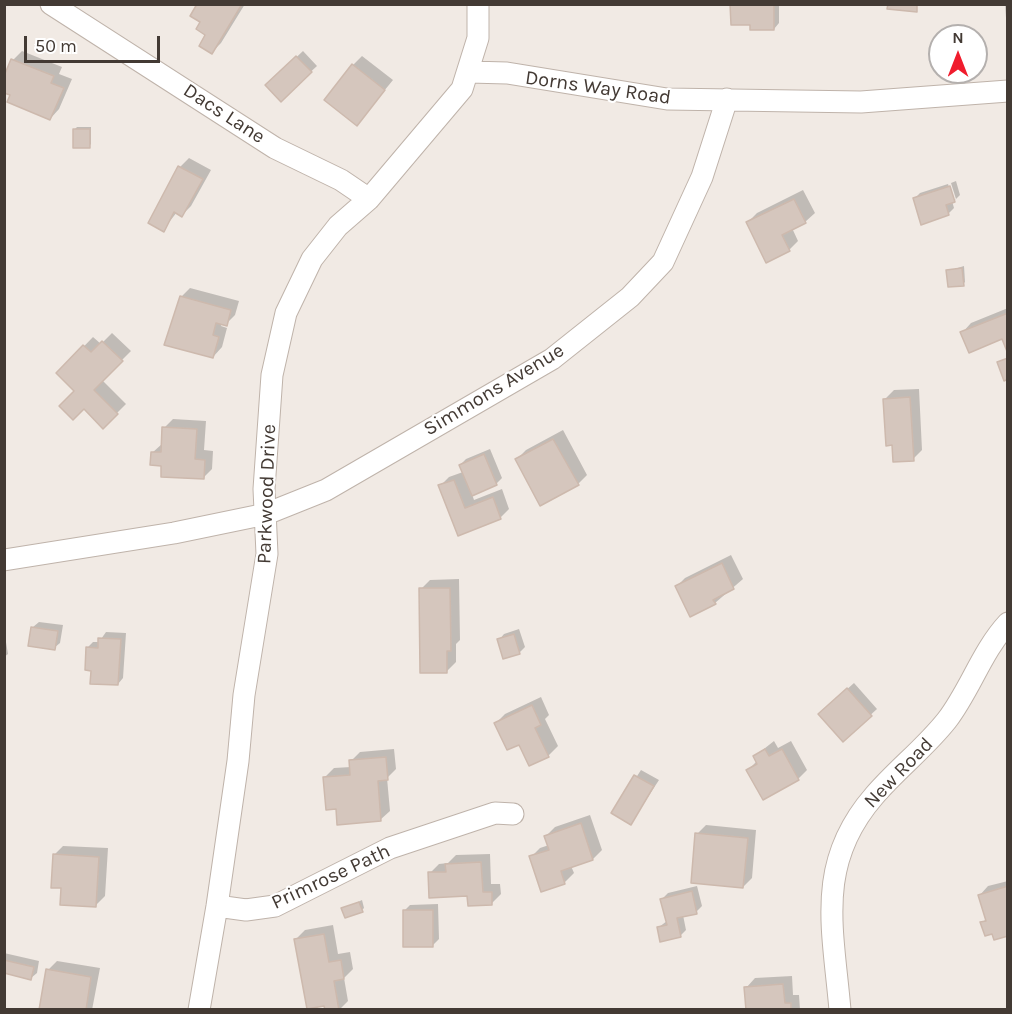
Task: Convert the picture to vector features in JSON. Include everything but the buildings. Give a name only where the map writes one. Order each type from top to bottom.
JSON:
[{"type":"street","name":"Dacs Lane","points":[[51,4],[275,148],[341,180],[369,199]]},
{"type":"street","name":"Parkwood Drive","points":[[199,1010],[217,906],[238,761],[244,695],[267,554],[267,514],[264,489],[272,375],[286,313],[312,258],[338,226],[369,199],[445,112],[462,89],[478,38],[478,4]]},
{"type":"street","name":"Dorns Way Road","points":[[469,72],[507,73],[667,99],[727,99]]},
{"type":"street","points":[[727,99],[861,102],[1008,91]]},
{"type":"street","name":"Simmons Avenue","points":[[4,560],[174,533],[267,514],[326,490],[552,359],[630,297],[663,262],[675,241],[702,177],[727,99]]},
{"type":"street","name":"New Road","points":[[840,1010],[831,903],[832,884],[842,847],[873,797],[930,741],[955,710],[992,644],[1008,623]]},
{"type":"street","name":"Primrose Path","points":[[217,906],[246,910],[275,906],[390,848],[495,813],[513,814]]}]
